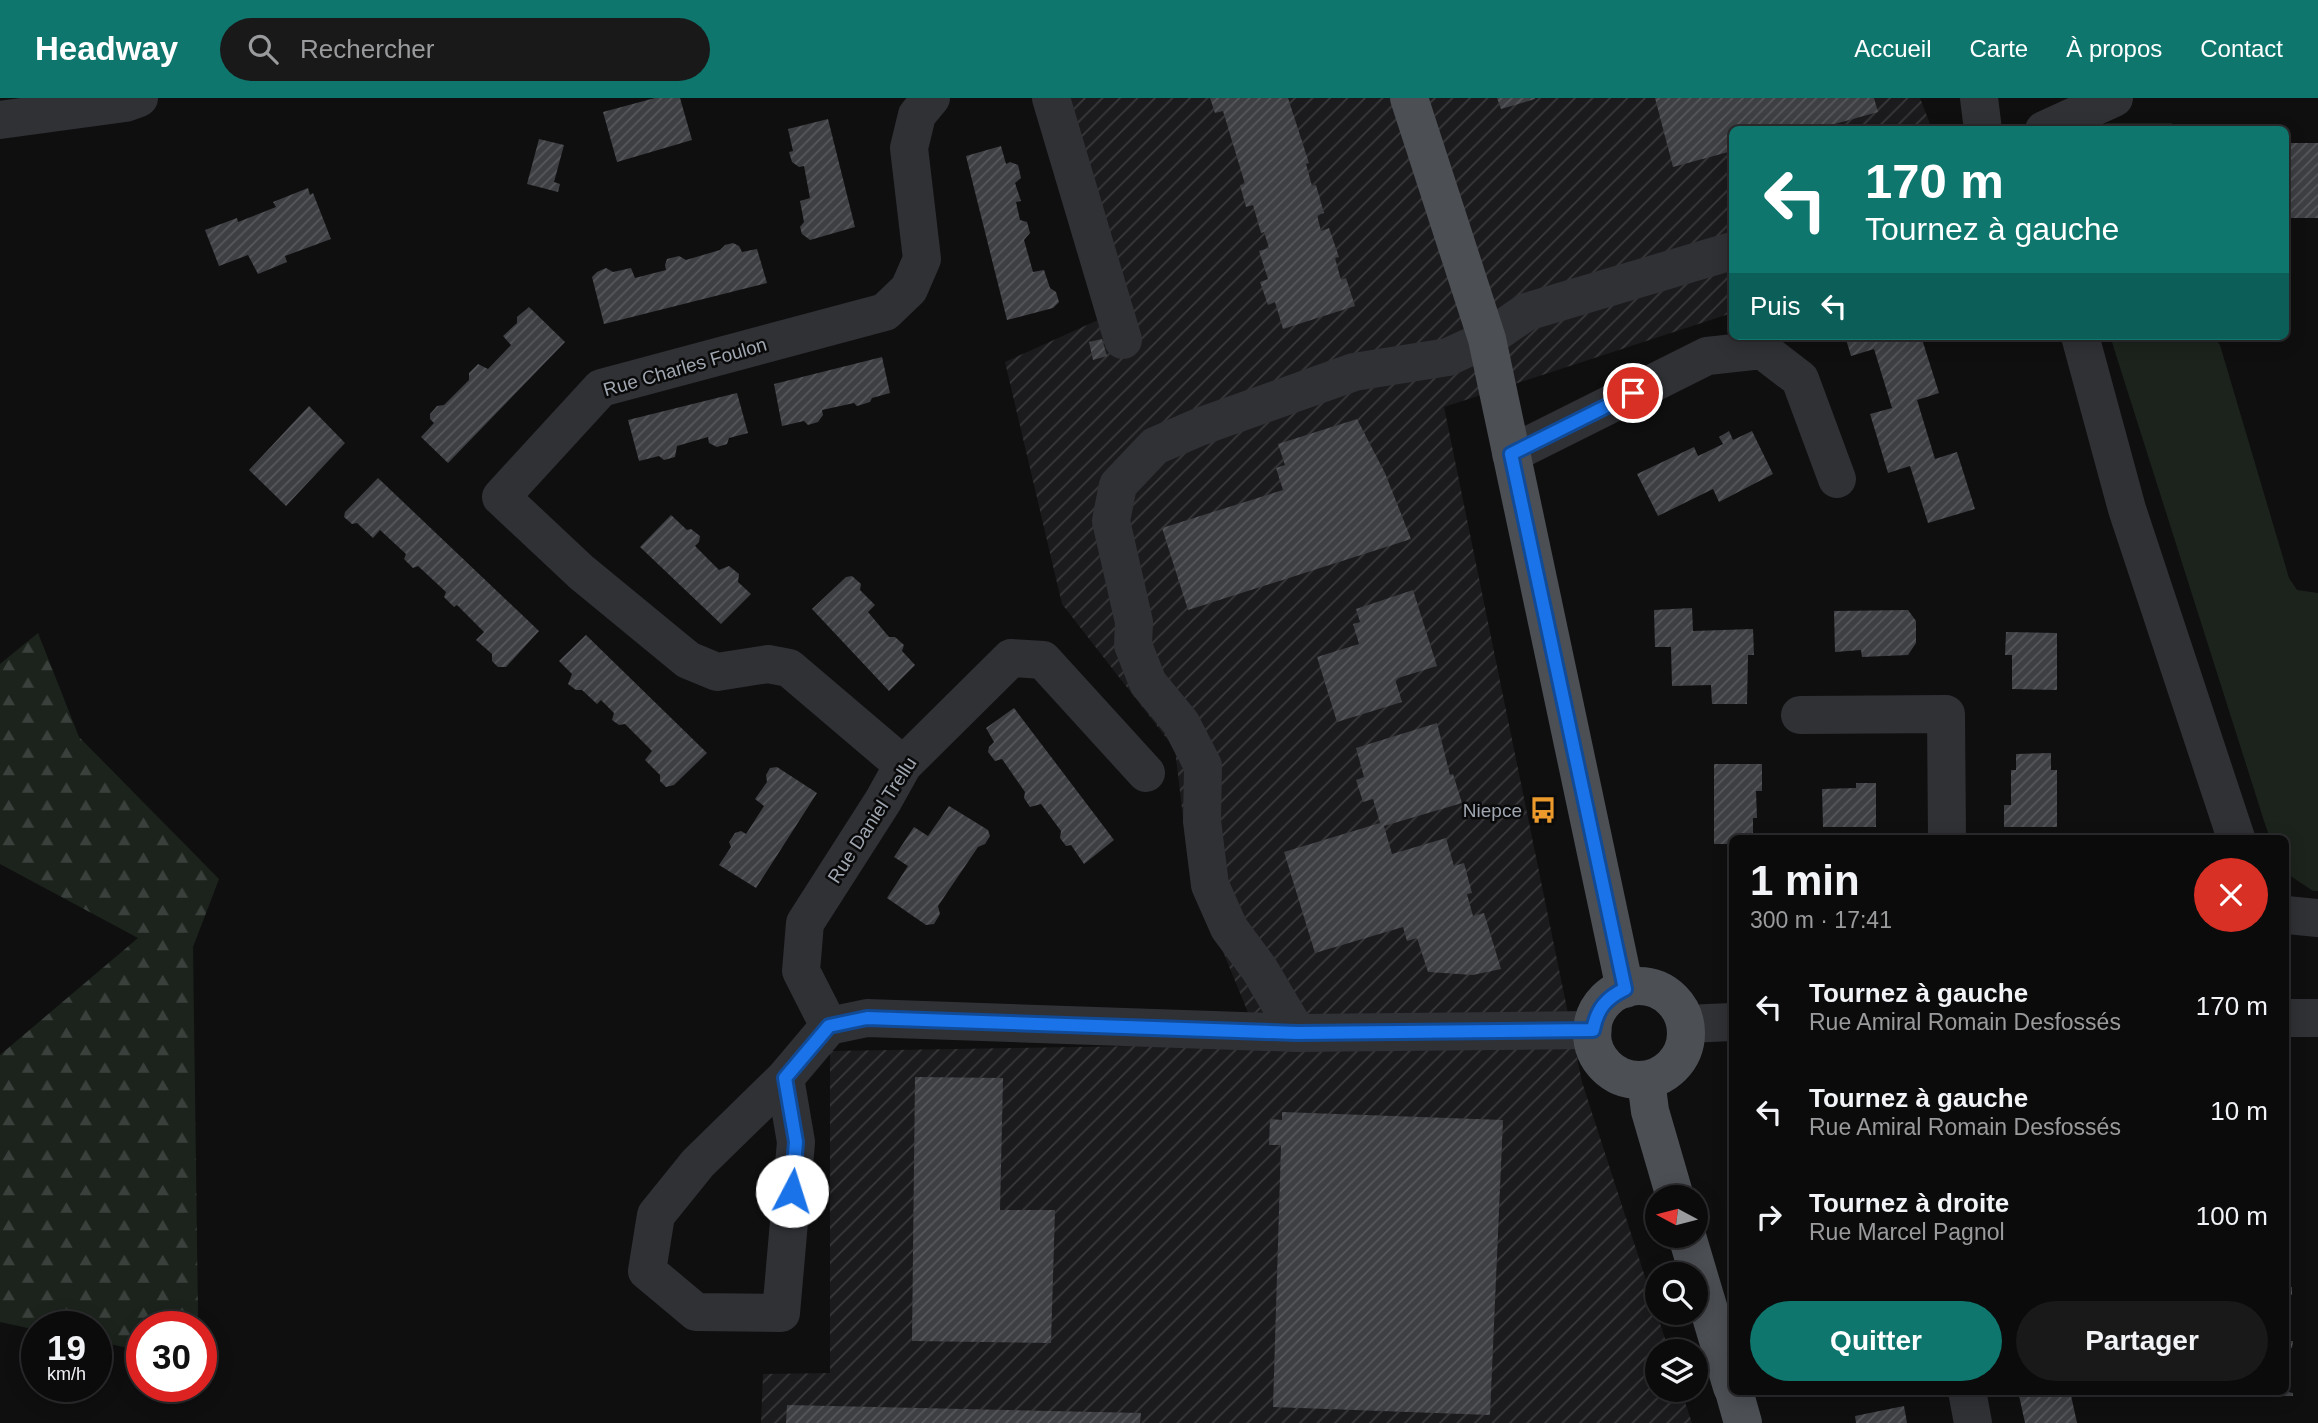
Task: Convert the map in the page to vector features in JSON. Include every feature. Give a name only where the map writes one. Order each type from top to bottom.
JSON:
[{"type":"main road","points":[[1409,98],[1487,339],[1625,989]]},
{"type":"main road","points":[[1638,986],[1663,993],[1681,1011],[1685,1024],[1686,1037],[1678,1060],[1659,1076],[1646,1080],[1619,1076],[1607,1068],[1598,1057],[1594,1044],[1593,1030],[1602,1004],[1612,995],[1638,986]]},
{"type":"main road","points":[[1646,1080],[1650,1111],[1672,1185]]},
{"type":"main road","points":[[1691,1248],[1729,1376]]},
{"type":"main road","points":[[1735,1395],[1743,1423]]},
{"type":"street","points":[[0,120],[125,103],[139,98]]},
{"type":"street","name":"Rue Charles Foulon","points":[[903,765],[789,668],[768,664],[717,672],[688,660],[580,572],[502,497],[601,388],[885,312],[909,289],[922,259],[909,148],[917,115],[931,98]]},
{"type":"street","points":[[1051,98],[1123,340]]},
{"type":"street","points":[[1979,98],[1982,126]]},
{"type":"street","points":[[2053,126],[2114,98]]},
{"type":"street","points":[[1297,1033],[1259,970],[1229,928],[1210,885],[1202,821],[1203,766],[1181,723],[1148,683],[1133,645],[1133,622],[1111,521],[1118,485],[1155,446],[1199,427],[1354,372],[1448,357],[1487,339],[1525,312],[1729,252]]},
{"type":"street","points":[[2081,340],[2127,509],[2234,835]]},
{"type":"street","points":[[1511,454],[1707,356],[1762,350],[1800,379],[1837,479]]},
{"type":"street","name":"Rue Daniel Trellu","points":[[829,1026],[801,971],[805,923],[903,765],[1011,658],[1043,660],[1146,773]]},
{"type":"street","points":[[1800,715],[1946,714],[1947,835]]},
{"type":"street","points":[[2289,915],[2318,918]]},
{"type":"street","points":[[785,1078],[796,1142],[781,1313],[696,1312],[647,1271],[656,1215],[698,1163],[785,1078],[829,1026],[867,1018],[1297,1033],[1593,1030]]},
{"type":"street","points":[[2289,1018],[2318,1018]]},
{"type":"street","points":[[1685,1024],[1729,1022]]},
{"type":"street","points":[[1968,1395],[1973,1423]]},
{"type":"shaded area","points":[[1034,98],[1920,98],[1931,126],[1729,126],[1729,314],[1444,407],[1582,1082],[1645,1277],[1645,1325],[1661,1325],[1665,1339],[1645,1339],[1645,1402],[1685,1402],[1692,1423],[761,1423],[763,1374],[830,1373],[830,1051],[1261,1044],[1189,869],[1175,749],[1062,604],[1005,362],[1098,320]]},
{"type":"green space","points":[[2107,123],[2172,123],[2172,126],[2100,126]]},
{"type":"green space","points":[[2111,340],[2216,340],[2220,345],[2289,578],[2297,590],[2318,593],[2318,891],[2313,891],[2289,875],[2289,835],[2269,835]]},
{"type":"green space","points":[[38,633],[79,737],[219,879],[193,947],[198,1311],[126,1311],[126,1348],[112,1344],[112,1311],[21,1311],[21,1327],[0,1322],[0,1055],[138,938],[0,864],[0,664]]},
{"type":"building","points":[[655,98],[680,98],[692,140],[617,162],[603,112]]},
{"type":"building","points":[[1210,98],[1288,98],[1309,163],[1306,164],[1312,186],[1316,185],[1324,213],[1317,215],[1321,231],[1329,228],[1339,257],[1335,258],[1341,280],[1346,278],[1355,306],[1283,329],[1275,302],[1268,305],[1260,282],[1268,279],[1259,251],[1269,248],[1264,232],[1261,233],[1253,205],[1246,207],[1240,185],[1245,184],[1223,111],[1215,113]]},
{"type":"building","points":[[1497,98],[1535,98],[1535,99],[1501,109]]},
{"type":"building","points":[[1655,98],[1874,98],[1878,112],[1827,126],[1729,126],[1729,152],[1673,167]]},
{"type":"building","points":[[828,119],[855,227],[810,240],[802,234],[800,227],[804,222],[800,201],[810,198],[804,166],[799,167],[792,162],[789,152],[793,151],[788,129]]},
{"type":"building","points":[[539,139],[564,145],[554,182],[560,184],[558,192],[527,184]]},
{"type":"building","points":[[2289,143],[2318,143],[2318,218],[2289,218]]},
{"type":"building","points":[[1001,146],[1006,164],[1010,162],[1018,165],[1021,178],[1015,183],[1021,201],[1016,202],[1020,220],[1027,222],[1030,233],[1024,240],[1033,272],[1044,270],[1050,288],[1056,292],[1059,302],[1053,308],[1007,320],[966,156]]},
{"type":"building","points":[[308,188],[310,195],[313,193],[331,239],[285,256],[287,262],[258,274],[248,255],[219,266],[205,230],[237,218],[238,222],[276,207],[273,202]]},
{"type":"building","points":[[733,243],[739,246],[742,252],[757,249],[767,283],[604,324],[592,277],[597,272],[606,268],[613,272],[631,268],[635,278],[666,270],[667,259],[679,256],[686,260],[720,250]]},
{"type":"building","points":[[529,307],[565,342],[448,463],[421,437],[434,423],[430,414],[437,406],[444,405],[469,380],[469,373],[478,364],[488,369],[511,345],[503,336],[517,323],[517,317]]},
{"type":"building","points":[[1102,339],[1107,356],[1093,360],[1089,342]]},
{"type":"building","points":[[1846,340],[1922,340],[1939,393],[1917,400],[1935,459],[1957,452],[1975,509],[1928,523],[1910,466],[1888,473],[1870,414],[1892,408],[1874,349],[1851,356]]},
{"type":"building","points":[[882,357],[890,393],[857,406],[854,403],[822,410],[823,415],[818,422],[808,425],[804,421],[782,426],[774,384]]},
{"type":"building","points":[[737,393],[748,433],[729,438],[727,444],[717,447],[709,443],[708,437],[677,446],[675,457],[664,460],[659,456],[639,461],[628,420]]},
{"type":"building","points":[[309,406],[345,443],[286,506],[249,470]]},
{"type":"building","points":[[1357,419],[1385,473],[1411,539],[1188,610],[1162,528],[1283,490],[1276,468],[1285,465],[1278,444]]},
{"type":"building","points":[[1729,431],[1733,440],[1752,431],[1773,474],[1719,502],[1713,489],[1658,516],[1637,474],[1694,447],[1698,456],[1723,444],[1719,437]]},
{"type":"building","points":[[378,478],[539,631],[506,667],[498,667],[492,661],[492,654],[476,640],[484,632],[457,605],[454,607],[444,597],[446,592],[418,566],[413,568],[404,559],[406,554],[380,530],[373,538],[357,523],[352,524],[344,517],[345,512]]},
{"type":"building","points":[[671,515],[687,530],[691,529],[700,536],[695,546],[719,570],[729,566],[739,574],[738,582],[751,594],[721,624],[640,547]]},
{"type":"building","points":[[852,576],[861,584],[860,590],[875,605],[868,612],[889,637],[895,637],[904,645],[902,651],[915,665],[889,691],[812,609],[846,577]]},
{"type":"building","points":[[1413,590],[1437,666],[1395,679],[1402,702],[1337,722],[1317,657],[1359,644],[1353,624],[1360,622],[1356,609]]},
{"type":"building","points":[[1692,608],[1693,631],[1753,629],[1754,655],[1748,655],[1747,704],[1712,704],[1711,685],[1672,686],[1671,647],[1655,647],[1654,610]]},
{"type":"building","points":[[1908,610],[1916,621],[1916,643],[1908,655],[1862,657],[1861,650],[1835,652],[1834,611]]},
{"type":"building","points":[[2006,632],[2057,633],[2057,690],[2012,689],[2012,655],[2005,655]]},
{"type":"building","points":[[586,635],[707,753],[674,785],[666,787],[660,781],[660,775],[645,760],[652,751],[625,724],[619,725],[612,720],[614,713],[601,700],[597,704],[582,690],[576,690],[568,684],[572,674],[559,661]]},
{"type":"building","points":[[1014,708],[1114,840],[1084,864],[1071,845],[1066,846],[1060,838],[1061,831],[1041,804],[1030,807],[1024,798],[1025,792],[1002,759],[995,761],[988,752],[994,742],[986,728]]},
{"type":"building","points":[[1437,723],[1450,775],[1453,774],[1462,803],[1384,826],[1392,854],[1446,838],[1454,866],[1464,863],[1472,893],[1467,894],[1473,916],[1484,913],[1501,969],[1473,975],[1428,972],[1417,938],[1407,941],[1403,927],[1315,953],[1284,852],[1380,823],[1373,799],[1363,802],[1356,780],[1364,777],[1356,748]]},
{"type":"building","points":[[2051,753],[2051,770],[2057,770],[2057,827],[2004,827],[2004,805],[2011,805],[2011,770],[2016,770],[2016,754]]},
{"type":"building","points":[[1714,764],[1762,764],[1762,791],[1756,791],[1757,818],[1753,818],[1753,835],[1729,835],[1729,844],[1714,844]]},
{"type":"building","points":[[777,767],[817,793],[756,888],[719,865],[731,847],[729,842],[735,833],[741,831],[746,834],[764,806],[755,799],[767,782],[766,775],[770,768]]},
{"type":"building","points":[[1856,783],[1876,783],[1876,827],[1823,827],[1822,789],[1856,788]]},
{"type":"building","points":[[949,806],[988,830],[990,836],[985,844],[978,847],[938,906],[940,914],[934,924],[926,925],[887,898],[908,866],[894,857],[914,827],[928,836]]},
{"type":"building","points":[[915,1077],[1003,1078],[1000,1210],[1055,1210],[1051,1343],[912,1341]]},
{"type":"building","points":[[2289,1105],[2291,1105],[2289,1158]]},
{"type":"building","points":[[1282,1112],[1503,1120],[1490,1415],[1273,1407],[1281,1145],[1269,1145],[1270,1119],[1282,1120]]},
{"type":"building","points":[[2289,1392],[2293,1393],[2293,1396],[2239,1396],[2289,1395]]},
{"type":"building","points":[[2019,1395],[2071,1395],[2077,1423],[2025,1423]]},
{"type":"building","points":[[787,1405],[1141,1413],[1140,1423],[786,1423]]},
{"type":"building","points":[[1904,1406],[1907,1423],[1856,1423],[1855,1416]]},
{"type":"place","name":"Niepce","points":[[1543,810]]},
{"type":"route","points":[[792,1191],[796,1142],[785,1078],[829,1026],[867,1018],[1297,1033],[1593,1030],[1602,1004],[1625,989],[1511,454],[1633,393]]}]
